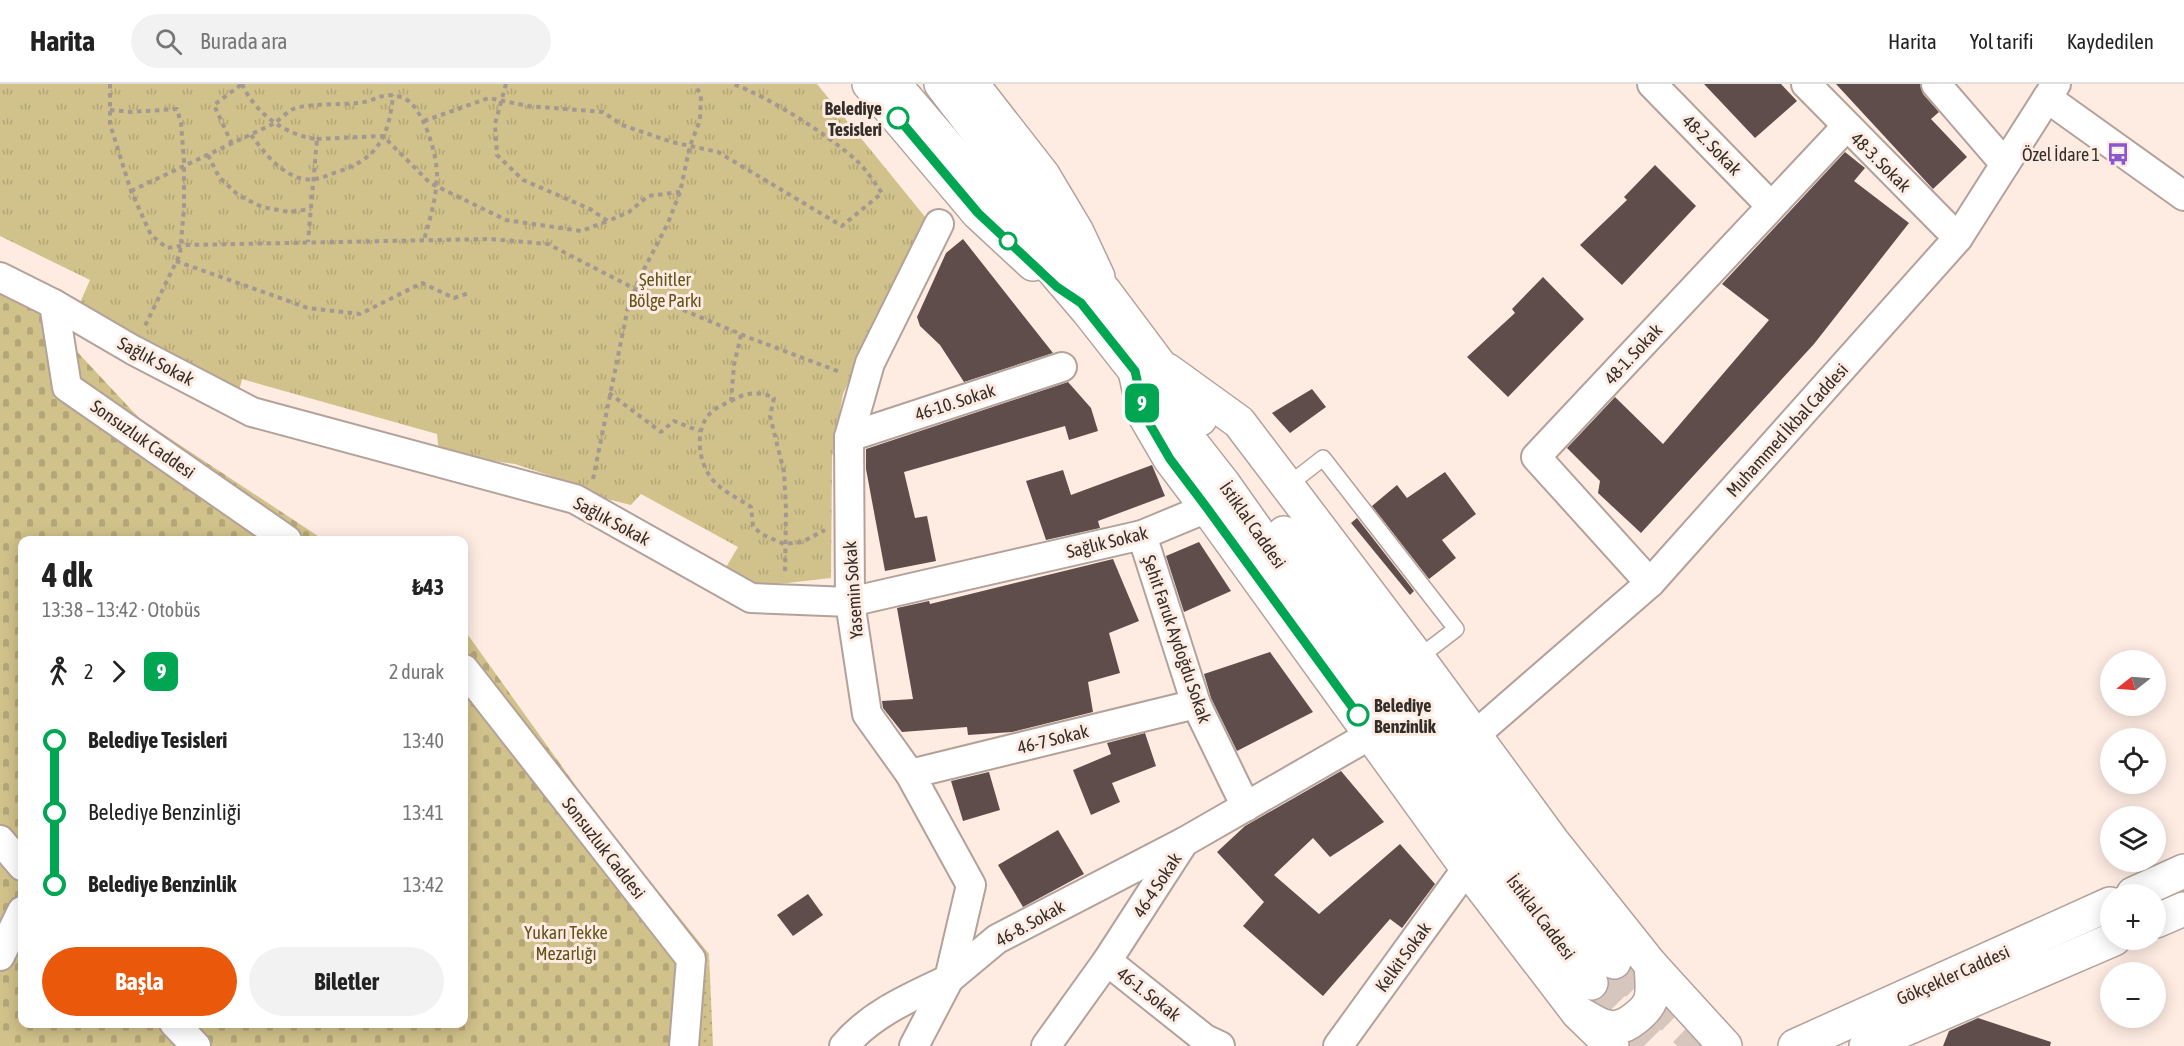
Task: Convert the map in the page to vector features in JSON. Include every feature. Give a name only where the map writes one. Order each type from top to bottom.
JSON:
[{"type":"street","points":[[869,84],[978,213],[1057,287],[1093,298]]},
{"type":"street","name":"İstiklal Caddesi","points":[[894,84],[1093,298],[1148,369],[1267,510],[1602,973]]},
{"type":"street","name":"İstiklal Caddesi","points":[[941,84],[1060,239],[1093,298]]},
{"type":"street","points":[[972,84],[1043,175],[1077,232],[1093,298]]},
{"type":"street","name":"48-2. Sokak","points":[[1652,84],[1772,206]]},
{"type":"street","name":"48-3. Sokak","points":[[1806,84],[1958,238]]},
{"type":"street","points":[[1936,84],[2005,164]]},
{"type":"street","points":[[2051,91],[2184,196]]},
{"type":"street","name":"Muhammed İkbal Caddesi","points":[[1474,736],[1650,583],[1958,238],[2051,91]]},
{"type":"street","name":"48-1. Sokak","points":[[1650,583],[1536,457],[1846,127]]},
{"type":"street","name":"Yasemin Sokak","points":[[939,224],[870,363],[849,437],[850,602],[867,714],[910,774],[970,885],[949,979]]},
{"type":"street","name":"Sağlık Sokak","points":[[0,277],[54,304],[134,351],[252,412],[575,499],[751,598],[850,602],[1142,535],[1207,508]]},
{"type":"street","name":"Sonsuzluk Caddesi","points":[[54,304],[67,387],[281,536]]},
{"type":"street","name":"46-10. Sokak","points":[[849,437],[1062,367]]},
{"type":"street","points":[[1612,1046],[1578,1013],[1467,868],[1372,734],[1170,459],[1145,416],[1148,369],[1239,422],[1418,658],[1553,842],[1651,965],[1725,1046]]},
{"type":"street","name":"Şehit Faruk Aydoğdu Sokak","points":[[1142,535],[1196,704],[1246,807]]},
{"type":"street","name":"Sonsuzluk Caddesi","points":[[468,674],[691,959],[684,1046]]},
{"type":"street","name":"46-7 Sokak","points":[[910,774],[1196,704]]},
{"type":"street","name":"46-4 Sokak","points":[[1046,1046],[1107,961],[1184,842],[1372,734]]},
{"type":"street","points":[[0,840],[18,861]]},
{"type":"street","name":"46-8. Sokak","points":[[914,1046],[949,979],[997,939],[1184,842]]},
{"type":"street","name":"Kelkit Sokak","points":[[1338,1046],[1467,868]]},
{"type":"street","points":[[2155,884],[2184,871]]},
{"type":"street","name":"Gökçekler Caddesi","points":[[1795,1046],[2100,909]]},
{"type":"street","points":[[2166,917],[2184,909]]},
{"type":"street","points":[[0,956],[18,919]]},
{"type":"street","name":"Gökçekler Caddesi","points":[[1866,1046],[2100,945]]},
{"type":"street","name":"46-1. Sokak","points":[[1107,961],[1205,1039],[1220,1046]]},
{"type":"street","points":[[1578,1013],[1608,1028],[1624,1026],[1647,1009],[1653,990],[1651,965]]},
{"type":"street","points":[[844,1046],[857,1031],[897,1004],[949,979]]},
{"type":"street","points":[[1578,1013],[1593,1046]]},
{"type":"street","points":[[179,1028],[196,1046]]},
{"type":"lane","points":[[1287,486],[1323,458],[1456,629],[1418,658]]},
{"type":"path","points":[[110,84],[110,123],[131,191],[151,235],[167,248],[308,242],[490,239],[548,244],[635,289],[741,335],[839,372],[863,387]]},
{"type":"path","points":[[232,144],[214,105],[242,84],[248,98],[275,123],[301,137],[317,139],[383,136],[430,183],[506,220],[582,231],[629,212],[648,196],[680,192]]},
{"type":"path","points":[[506,84],[495,124],[497,155],[523,180],[590,209],[608,221]]},
{"type":"path","points":[[575,499],[592,484],[628,307],[668,224],[680,192],[690,146],[700,120],[701,96],[695,84]]},
{"type":"path","points":[[424,121],[489,98],[528,106],[603,112],[622,125],[690,146],[718,152],[842,226],[882,193],[856,161],[812,127],[747,89],[733,84]]},
{"type":"path","points":[[131,191],[251,135],[275,123],[293,110],[361,103],[382,95],[393,95],[405,98],[419,112],[428,128],[437,175],[434,203],[424,240]]},
{"type":"path","points":[[251,135],[267,155],[284,170],[302,178],[314,180],[352,168],[377,149],[391,118],[393,95]]},
{"type":"path","points":[[110,110],[130,112],[177,109],[181,123],[184,208],[180,254],[134,351]]},
{"type":"path","points":[[308,242],[317,139]]},
{"type":"path","points":[[208,155],[219,177],[238,195],[262,207],[289,212],[311,209]]},
{"type":"path","points":[[176,261],[308,308],[360,314],[422,283],[454,298],[469,292]]},
{"type":"path","points":[[731,401],[734,365],[741,335]]},
{"type":"path","points":[[785,598],[784,544],[786,509],[784,472],[770,416],[774,398],[763,392],[739,396],[712,411],[699,431],[700,451],[707,472],[718,486],[751,507],[753,526],[761,534],[784,544],[802,542],[849,518]]},
{"type":"path","points":[[609,393],[661,432],[674,421],[699,431]]},
{"type":"green space","name":"Şehitler Bölge Parkı","points":[[0,84],[817,84],[926,218],[843,394],[832,457],[831,578],[749,584],[725,569],[738,547],[641,494],[631,505],[591,495],[551,476],[515,464],[439,454],[437,434],[242,379],[239,391],[79,305],[90,280],[0,236]]},
{"type":"green space","name":"Yukarı Tekke Mezarlığı","points":[[0,291],[40,312],[139,418],[318,536],[18,536],[18,1028],[468,1028],[468,635],[596,814],[709,954],[695,1046],[0,1046]]},
{"type":"green space","points":[[709,954],[713,1046],[695,1046]]},
{"type":"building","points":[[1704,84],[1781,84],[1797,101],[1755,138]]},
{"type":"building","points":[[1836,84],[1920,84],[1923,94],[1939,112],[1931,119],[1967,157],[1933,189]]},
{"type":"building","points":[[1845,152],[1865,168],[1854,181],[1909,223],[1814,344],[1641,533],[1598,493],[1600,481],[1567,448],[1615,397],[1663,444],[1769,320],[1722,284]]},
{"type":"building","points":[[1655,165],[1696,206],[1622,285],[1580,245],[1627,200],[1624,197]]},
{"type":"building","points":[[963,239],[1053,353],[964,382],[940,345],[920,326],[917,317],[946,253]]},
{"type":"building","points":[[1543,277],[1584,319],[1508,397],[1467,357],[1515,313],[1512,309]]},
{"type":"building","points":[[1068,382],[1091,408],[1098,431],[1069,440],[1065,426],[904,472],[915,518],[927,516],[936,561],[885,571],[866,469],[866,449]]},
{"type":"building","points":[[1312,389],[1326,407],[1290,433],[1272,413]]},
{"type":"building","points":[[1152,465],[1165,496],[1098,521],[1100,528],[1046,540],[1026,481],[1063,470],[1071,495]]},
{"type":"building","points":[[1445,472],[1476,514],[1442,540],[1456,558],[1429,579],[1372,506],[1397,485],[1407,498]]},
{"type":"building","points":[[1357,518],[1414,591],[1410,595],[1351,523]]},
{"type":"building","points":[[1199,542],[1231,591],[1184,612],[1166,556]]},
{"type":"building","points":[[1113,559],[1139,621],[1109,633],[1120,673],[1088,682],[1093,712],[1012,732],[968,735],[967,727],[902,732],[883,708],[882,701],[913,699],[897,608],[929,601],[930,604]]},
{"type":"building","points":[[1270,652],[1313,712],[1237,751],[1211,698],[1204,674]]},
{"type":"building","points":[[1145,733],[1156,766],[1112,783],[1120,802],[1091,815],[1073,770],[1111,754],[1107,743]]},
{"type":"building","points":[[1341,771],[1384,822],[1330,857],[1313,838],[1274,875],[1319,914],[1400,844],[1435,884],[1402,928],[1390,919],[1323,996],[1243,926],[1264,902],[1217,852],[1245,826]]},
{"type":"building","points":[[989,772],[1000,810],[963,821],[951,781]]},
{"type":"building","points":[[1058,830],[1084,874],[1023,907],[998,865]]},
{"type":"building","points":[[808,894],[823,915],[793,936],[777,915]]},
{"type":"building","points":[[1978,1018],[2051,1042],[2050,1046],[1943,1046],[1949,1031]]},
{"type":"tunnel","points":[[1614,962],[1701,1046]]},
{"type":"tunnel","points":[[1591,983],[1653,1046]]},
{"type":"bus line","name":"9","points":[[898,118],[978,213],[1057,287],[1081,303],[1135,371],[1145,416],[1170,459],[1358,715]]},
{"type":"place","name":"Belediye Tesisleri","points":[[898,118]]},
{"type":"place","name":"Özel İdare 1","points":[[2118,154]]},
{"type":"place","name":"Belediye Benzinlik","points":[[1358,715]]}]
